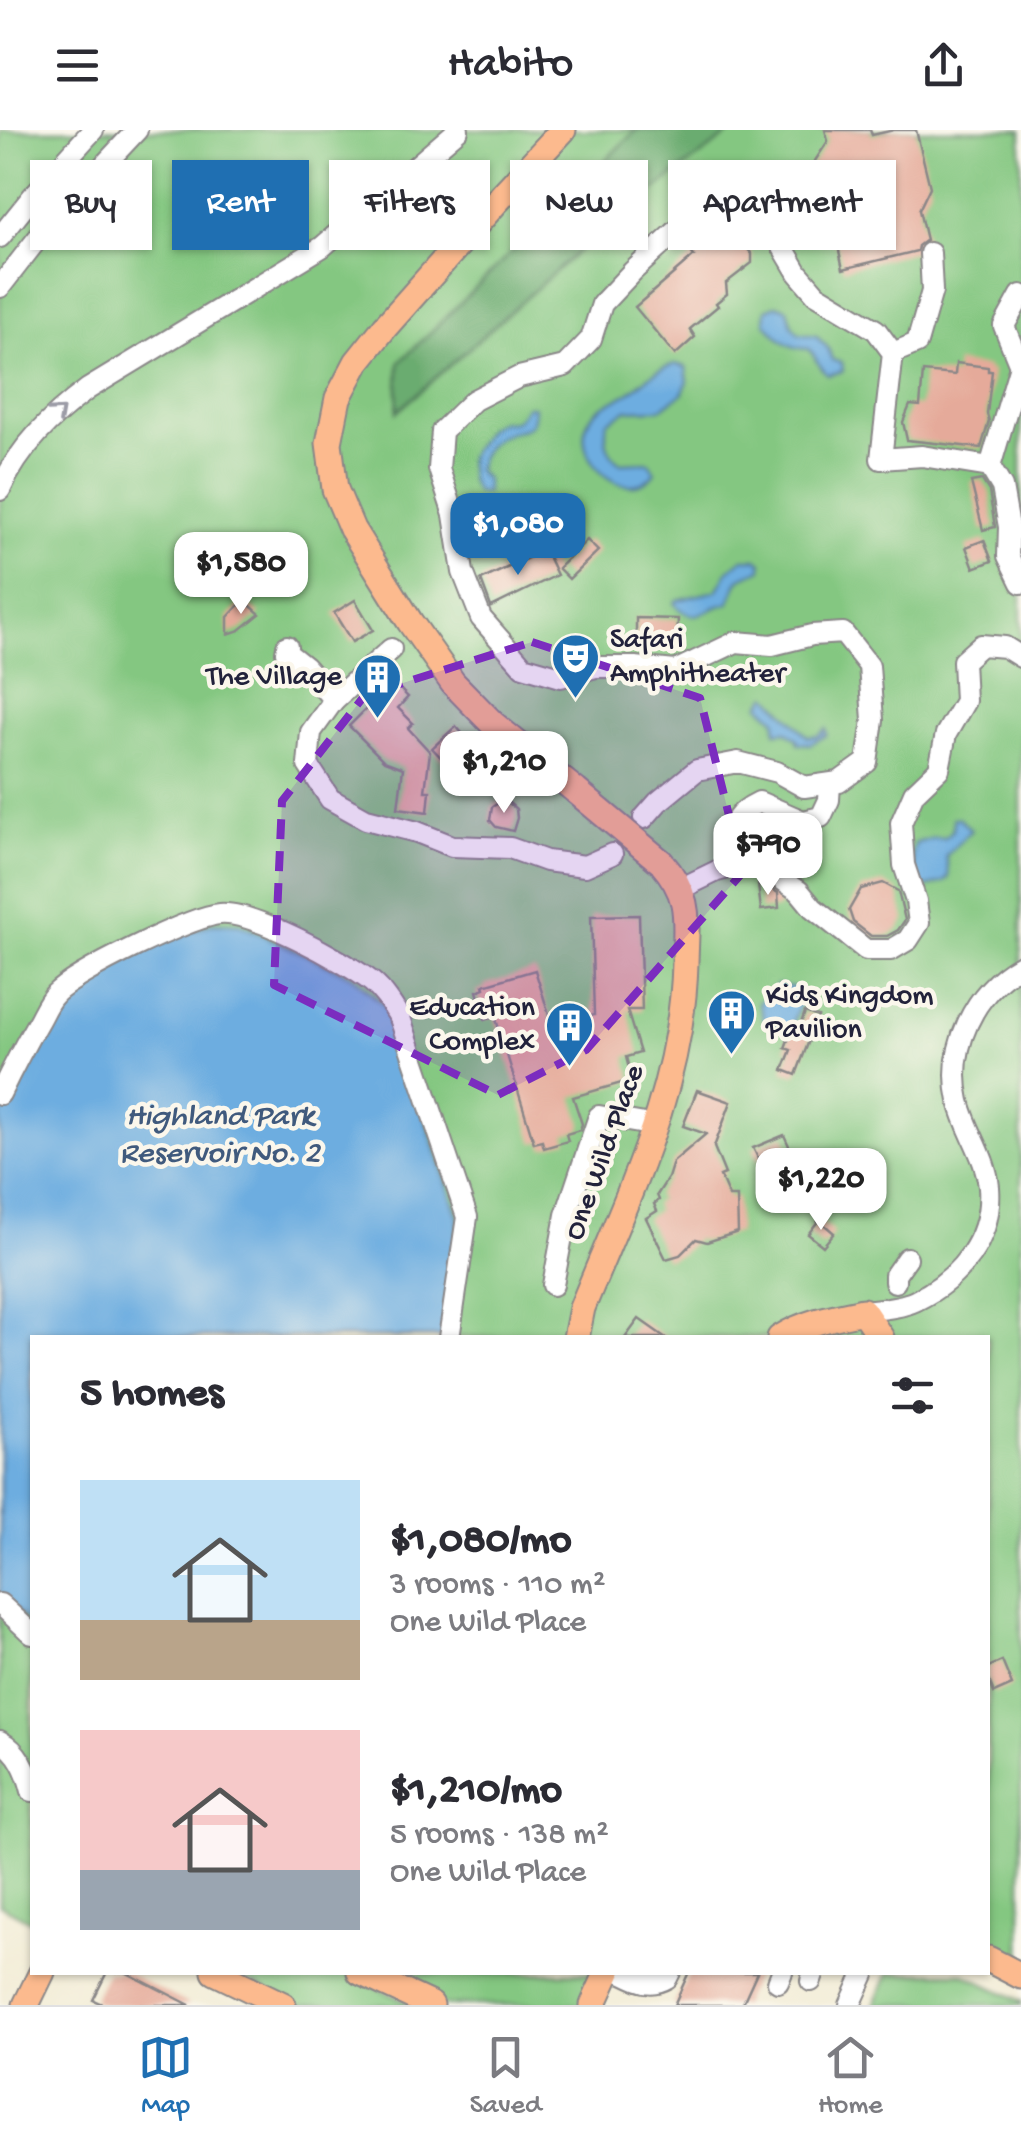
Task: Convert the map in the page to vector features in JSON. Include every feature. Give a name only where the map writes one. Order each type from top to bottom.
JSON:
[{"type":"main road","name":"One Wild Place","points":[[563,130],[357,362],[338,398],[329,443],[335,488],[352,529],[442,668],[493,724],[661,862],[685,900],[682,1011],[673,1066],[656,1126],[582,1308],[577,1335]]},
{"type":"main road","points":[[785,1335],[798,1328],[825,1329],[862,1312],[879,1335]]},
{"type":"main road","points":[[990,1960],[1021,1976]]},
{"type":"main road","points":[[26,2005],[41,1975]]},
{"type":"main road","points":[[221,1975],[283,2005]]},
{"type":"main road","points":[[366,1975],[431,2005]]},
{"type":"main road","points":[[601,2002],[607,1975]]},
{"type":"street","points":[[0,238],[32,196],[93,130]]},
{"type":"street","points":[[0,288],[49,224],[136,130]]},
{"type":"street","points":[[0,490],[28,443],[56,413],[88,389],[322,247],[458,130]]},
{"type":"street","points":[[644,818],[698,770],[738,762],[777,772],[804,787],[840,782],[867,762],[873,720],[870,666],[843,634],[812,634],[772,646],[736,642],[675,671],[596,667],[561,676],[523,666],[481,618],[463,572],[454,515],[438,469],[442,431],[474,400],[519,377],[565,366],[591,339],[602,304],[634,272],[730,185],[754,179],[764,192],[771,227],[798,273],[816,294],[876,330],[893,352],[881,460],[922,456],[990,467]]},
{"type":"street","points":[[893,352],[917,342],[932,292],[930,253]]},
{"type":"street","points":[[1021,294],[1004,326],[1020,362],[990,467],[1002,488],[1009,527],[1008,556],[1021,583]]},
{"type":"street","points":[[287,646],[286,652],[334,700]]},
{"type":"street","points":[[680,889],[744,864],[766,869],[799,891],[812,908],[866,950],[891,950],[908,940],[918,923],[916,901],[904,865],[901,823],[914,793],[939,769],[946,734],[964,701],[963,661],[982,646],[1006,646],[1021,657]]},
{"type":"street","points":[[391,649],[334,700],[311,732],[308,765],[330,799],[366,819],[452,846],[510,848],[546,862],[585,866],[612,854]]},
{"type":"street","points":[[744,864],[730,851],[735,823],[742,810],[759,802],[803,821],[820,817],[829,800],[830,784]]},
{"type":"street","points":[[0,1094],[52,996],[71,980],[164,933],[218,914],[241,915],[263,922],[353,969],[374,984],[400,1018],[467,1218],[450,1335]]},
{"type":"street","points":[[862,1312],[913,1302],[964,1266],[976,1249],[989,1208],[988,1186],[984,1164],[959,1102],[956,1061],[960,1040],[976,1007],[990,988],[1021,965]]},
{"type":"street","points":[[553,1285],[566,1215],[599,1116],[656,1126]]},
{"type":"street","points":[[894,1282],[894,1275],[908,1258]]},
{"type":"street","points":[[0,1604],[30,1632]]},
{"type":"street","points":[[0,1742],[12,1748],[30,1782]]},
{"type":"street","points":[[626,1975],[652,1984],[668,1975]]},
{"type":"street","points":[[850,2005],[864,1975]]},
{"type":"highlighted area","points":[[532,642],[700,698],[743,872],[586,1050],[498,1095],[274,985],[282,801],[365,695]]},
{"type":"green space","points":[[0,130],[1021,130],[1021,1976],[990,1960],[990,1335],[30,1335],[30,1921],[0,1905]]},
{"type":"green space","points":[[636,130],[735,130],[695,160],[668,160],[668,180],[648,195],[648,160],[605,160]]},
{"type":"green space","points":[[514,250],[580,250],[397,412],[399,363]]},
{"type":"green space","points":[[236,1975],[349,1975],[414,2005],[301,2005]]},
{"type":"green space","points":[[364,1975],[607,1975],[593,2005],[431,2005]]},
{"type":"green space","points":[[888,1975],[966,1975],[1021,2001],[1021,2005],[874,2005]]},
{"type":"water","points":[[776,305],[788,309],[792,326],[799,334],[816,336],[828,348],[832,360],[842,363],[843,371],[828,375],[809,349],[789,345],[779,338],[765,322],[766,309]]},
{"type":"water","points":[[675,364],[686,367],[688,381],[682,394],[660,409],[627,410],[607,422],[607,445],[615,459],[620,463],[649,462],[655,472],[643,482],[615,482],[592,461],[586,447],[585,432],[591,417]]},
{"type":"water","points":[[527,406],[534,407],[531,424],[496,439],[483,453],[477,471],[486,480],[486,493],[476,493],[470,481],[468,457],[489,427],[517,420]]},
{"type":"water","points":[[743,559],[757,559],[762,569],[739,581],[728,604],[696,615],[682,611],[674,603],[717,591],[729,570]]},
{"type":"water","points":[[768,695],[808,737],[818,736],[826,729],[827,735],[810,744],[798,743],[786,731],[776,732],[776,719],[760,705]]},
{"type":"water","points":[[953,818],[959,818],[971,830],[946,856],[949,877],[945,882],[923,888],[913,860],[916,843],[945,838],[953,830]]},
{"type":"water","name":"Highland Park Reservoir No. 2","points":[[213,923],[239,924],[352,976],[389,1010],[459,1219],[442,1335],[30,1335],[30,1624],[0,1596],[0,1118],[47,1020],[61,1002],[99,972]]},
{"type":"water","points":[[777,985],[796,988],[802,998],[788,1036],[765,1022],[759,1003]]},
{"type":"building","points":[[825,130],[870,130],[872,135],[916,130],[930,187],[919,210],[926,240],[917,251],[843,269],[839,250],[896,250],[896,160],[816,160],[828,141]]},
{"type":"building","points":[[689,250],[748,250],[752,263],[726,283],[727,294],[690,329],[695,337],[675,355],[635,307],[694,256]]},
{"type":"building","points":[[956,363],[988,367],[992,371],[989,421],[981,448],[907,440],[903,422],[910,405],[920,406],[923,372],[955,375]]},
{"type":"building","points":[[982,480],[989,491],[995,527],[983,530],[971,482]]},
{"type":"building","points":[[587,540],[598,551],[569,579],[558,568]]},
{"type":"building","points":[[984,540],[992,561],[974,568],[966,547]]},
{"type":"building","points":[[545,550],[557,575],[491,607],[481,580]]},
{"type":"building","points":[[244,600],[260,614],[228,634],[228,617]]},
{"type":"building","points":[[355,600],[373,630],[352,642],[334,613]]},
{"type":"building","points":[[636,618],[678,619],[677,649],[642,648],[642,638],[636,638]]},
{"type":"building","points":[[385,677],[408,697],[398,708],[413,723],[408,728],[430,752],[425,791],[430,791],[428,812],[398,808],[403,768],[384,761],[349,726],[375,700],[369,693]]},
{"type":"building","points":[[456,726],[490,771],[471,789],[432,748]]},
{"type":"building","points":[[500,802],[516,809],[513,831],[496,827],[490,820],[492,807]]},
{"type":"building","points":[[883,883],[898,891],[905,920],[887,936],[871,936],[853,922],[849,910],[861,889]]},
{"type":"building","points":[[758,885],[778,893],[779,908],[761,910]]},
{"type":"building","name":"Education Complex","points":[[639,915],[642,1010],[627,1010],[640,1053],[626,1057],[632,1080],[573,1097],[582,1124],[580,1130],[566,1134],[568,1141],[544,1148],[542,1141],[534,1143],[495,1016],[485,1019],[477,991],[484,985],[535,970],[553,1027],[594,1015],[591,916]]},
{"type":"building","points":[[805,1012],[818,1017],[796,1075],[783,1070],[791,1050],[785,1048],[794,1024],[800,1026]]},
{"type":"building","points":[[697,1090],[731,1102],[714,1147],[729,1197],[737,1197],[738,1232],[707,1242],[696,1239],[680,1255],[666,1259],[646,1218],[657,1211],[654,1204],[673,1162],[706,1134],[683,1126]]},
{"type":"building","points":[[784,1135],[790,1148],[759,1160],[753,1148]]},
{"type":"building","points":[[819,1220],[834,1233],[823,1246],[808,1234]]},
{"type":"building","points":[[639,1319],[662,1335],[627,1335]]},
{"type":"building","points":[[1002,1661],[1012,1685],[994,1693],[990,1666]]},
{"type":"building","points":[[106,1975],[131,1975],[190,2005],[104,2005],[93,2000]]},
{"type":"building","points":[[688,1975],[756,1975],[742,2005],[674,2005]]},
{"type":"place","name":"Safari Amphitheater","points":[[575,700]]},
{"type":"place","name":"The Village","points":[[377,720]]},
{"type":"place","name":"Kids Kingdom Pavilion","points":[[731,1056]]},
{"type":"place","name":"Education Complex","points":[[570,1068]]}]
